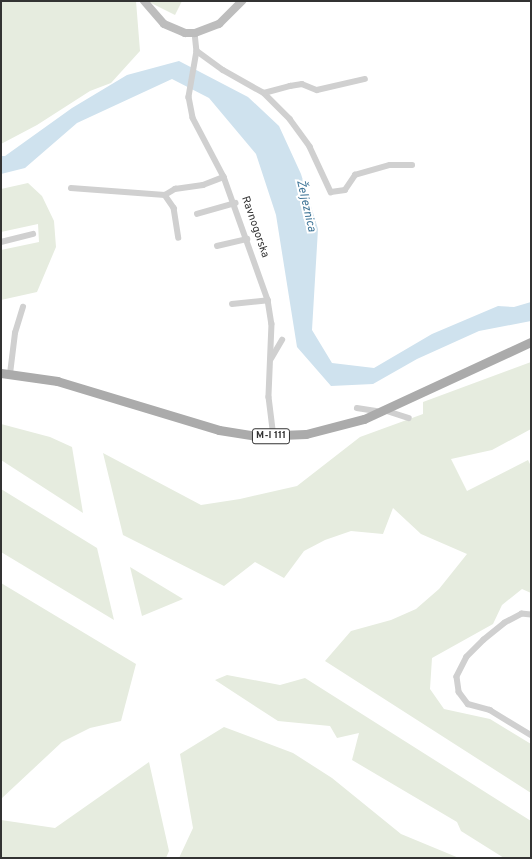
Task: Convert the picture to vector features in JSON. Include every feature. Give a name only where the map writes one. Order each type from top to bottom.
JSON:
[{"type":"main road","name":"M-I 111","points":[[5,373],[57,381],[219,430],[274,436],[326,431],[384,410],[531,342]]},
{"type":"street","points":[[144,1],[164,24],[175,31],[195,33],[219,24],[242,1]]},
{"type":"street","name":"Ravnogorska","points":[[195,33],[196,54],[189,97],[193,118],[224,176],[235,203],[268,300],[272,324],[269,398],[274,436]]},
{"type":"street","points":[[196,54],[264,93],[290,119],[310,146],[331,192],[345,190],[355,175],[390,165],[412,165]]},
{"type":"street","points":[[264,93],[302,84],[317,90],[365,79]]},
{"type":"street","points":[[71,188],[165,195],[175,189],[202,185],[224,176]]},
{"type":"street","points":[[165,195],[174,208],[179,238]]},
{"type":"street","points":[[197,214],[235,203]]},
{"type":"street","points":[[1,242],[33,234]]},
{"type":"street","points":[[217,246],[247,239]]},
{"type":"street","points":[[232,304],[268,300]]},
{"type":"street","points":[[5,373],[23,307]]},
{"type":"street","points":[[271,359],[282,340]]},
{"type":"street","points":[[358,408],[373,412],[381,409],[409,418]]},
{"type":"street","points":[[531,615],[522,614],[504,623],[467,657],[457,677],[459,692],[468,704],[490,710],[531,735]]},
{"type":"shaded area","points":[[1,1],[136,1],[140,51],[111,83],[90,91],[37,125],[1,144]]},
{"type":"shaded area","points":[[147,1],[182,1],[175,15]]},
{"type":"shaded area","points":[[28,183],[42,196],[54,221],[56,247],[37,292],[1,300],[1,250],[39,242],[38,224],[1,232],[1,189]]},
{"type":"shaded area","points":[[531,362],[531,429],[492,450],[451,459],[467,491],[528,460],[531,466],[531,593],[522,589],[502,605],[493,624],[432,658],[430,689],[444,709],[490,719],[531,744],[531,793],[325,661],[351,631],[391,620],[416,609],[439,589],[467,554],[421,534],[393,508],[383,534],[351,531],[325,540],[304,551],[284,578],[255,562],[224,586],[123,535],[103,453],[201,505],[240,499],[297,486],[360,437],[423,414],[423,402]]},
{"type":"shaded area","points":[[1,424],[50,437],[72,447],[83,513],[1,460]]},
{"type":"shaded area","points":[[1,489],[97,548],[114,620],[1,552]]},
{"type":"shaded area","points":[[130,567],[183,599],[142,616]]},
{"type":"shaded area","points":[[1,583],[136,664],[121,721],[90,728],[62,742],[1,799]]},
{"type":"shaded area","points":[[227,675],[280,685],[305,678],[531,821],[531,858],[504,858],[461,831],[457,822],[352,760],[359,733],[337,738],[330,726],[278,721],[215,680]]},
{"type":"shaded area","points":[[224,727],[293,753],[332,778],[401,834],[459,858],[179,858],[193,828],[180,754]]},
{"type":"shaded area","points":[[149,762],[169,851],[166,858],[1,858],[1,820],[55,828]]},
{"type":"water","name":"Željeznica","points":[[179,61],[248,97],[279,126],[301,174],[318,229],[312,330],[332,363],[374,368],[432,334],[498,306],[514,307],[531,302],[531,321],[479,331],[417,359],[373,384],[331,386],[297,347],[276,215],[256,154],[209,98],[172,79],[77,123],[25,168],[1,174],[1,156],[5,156],[72,108],[127,75]]}]
